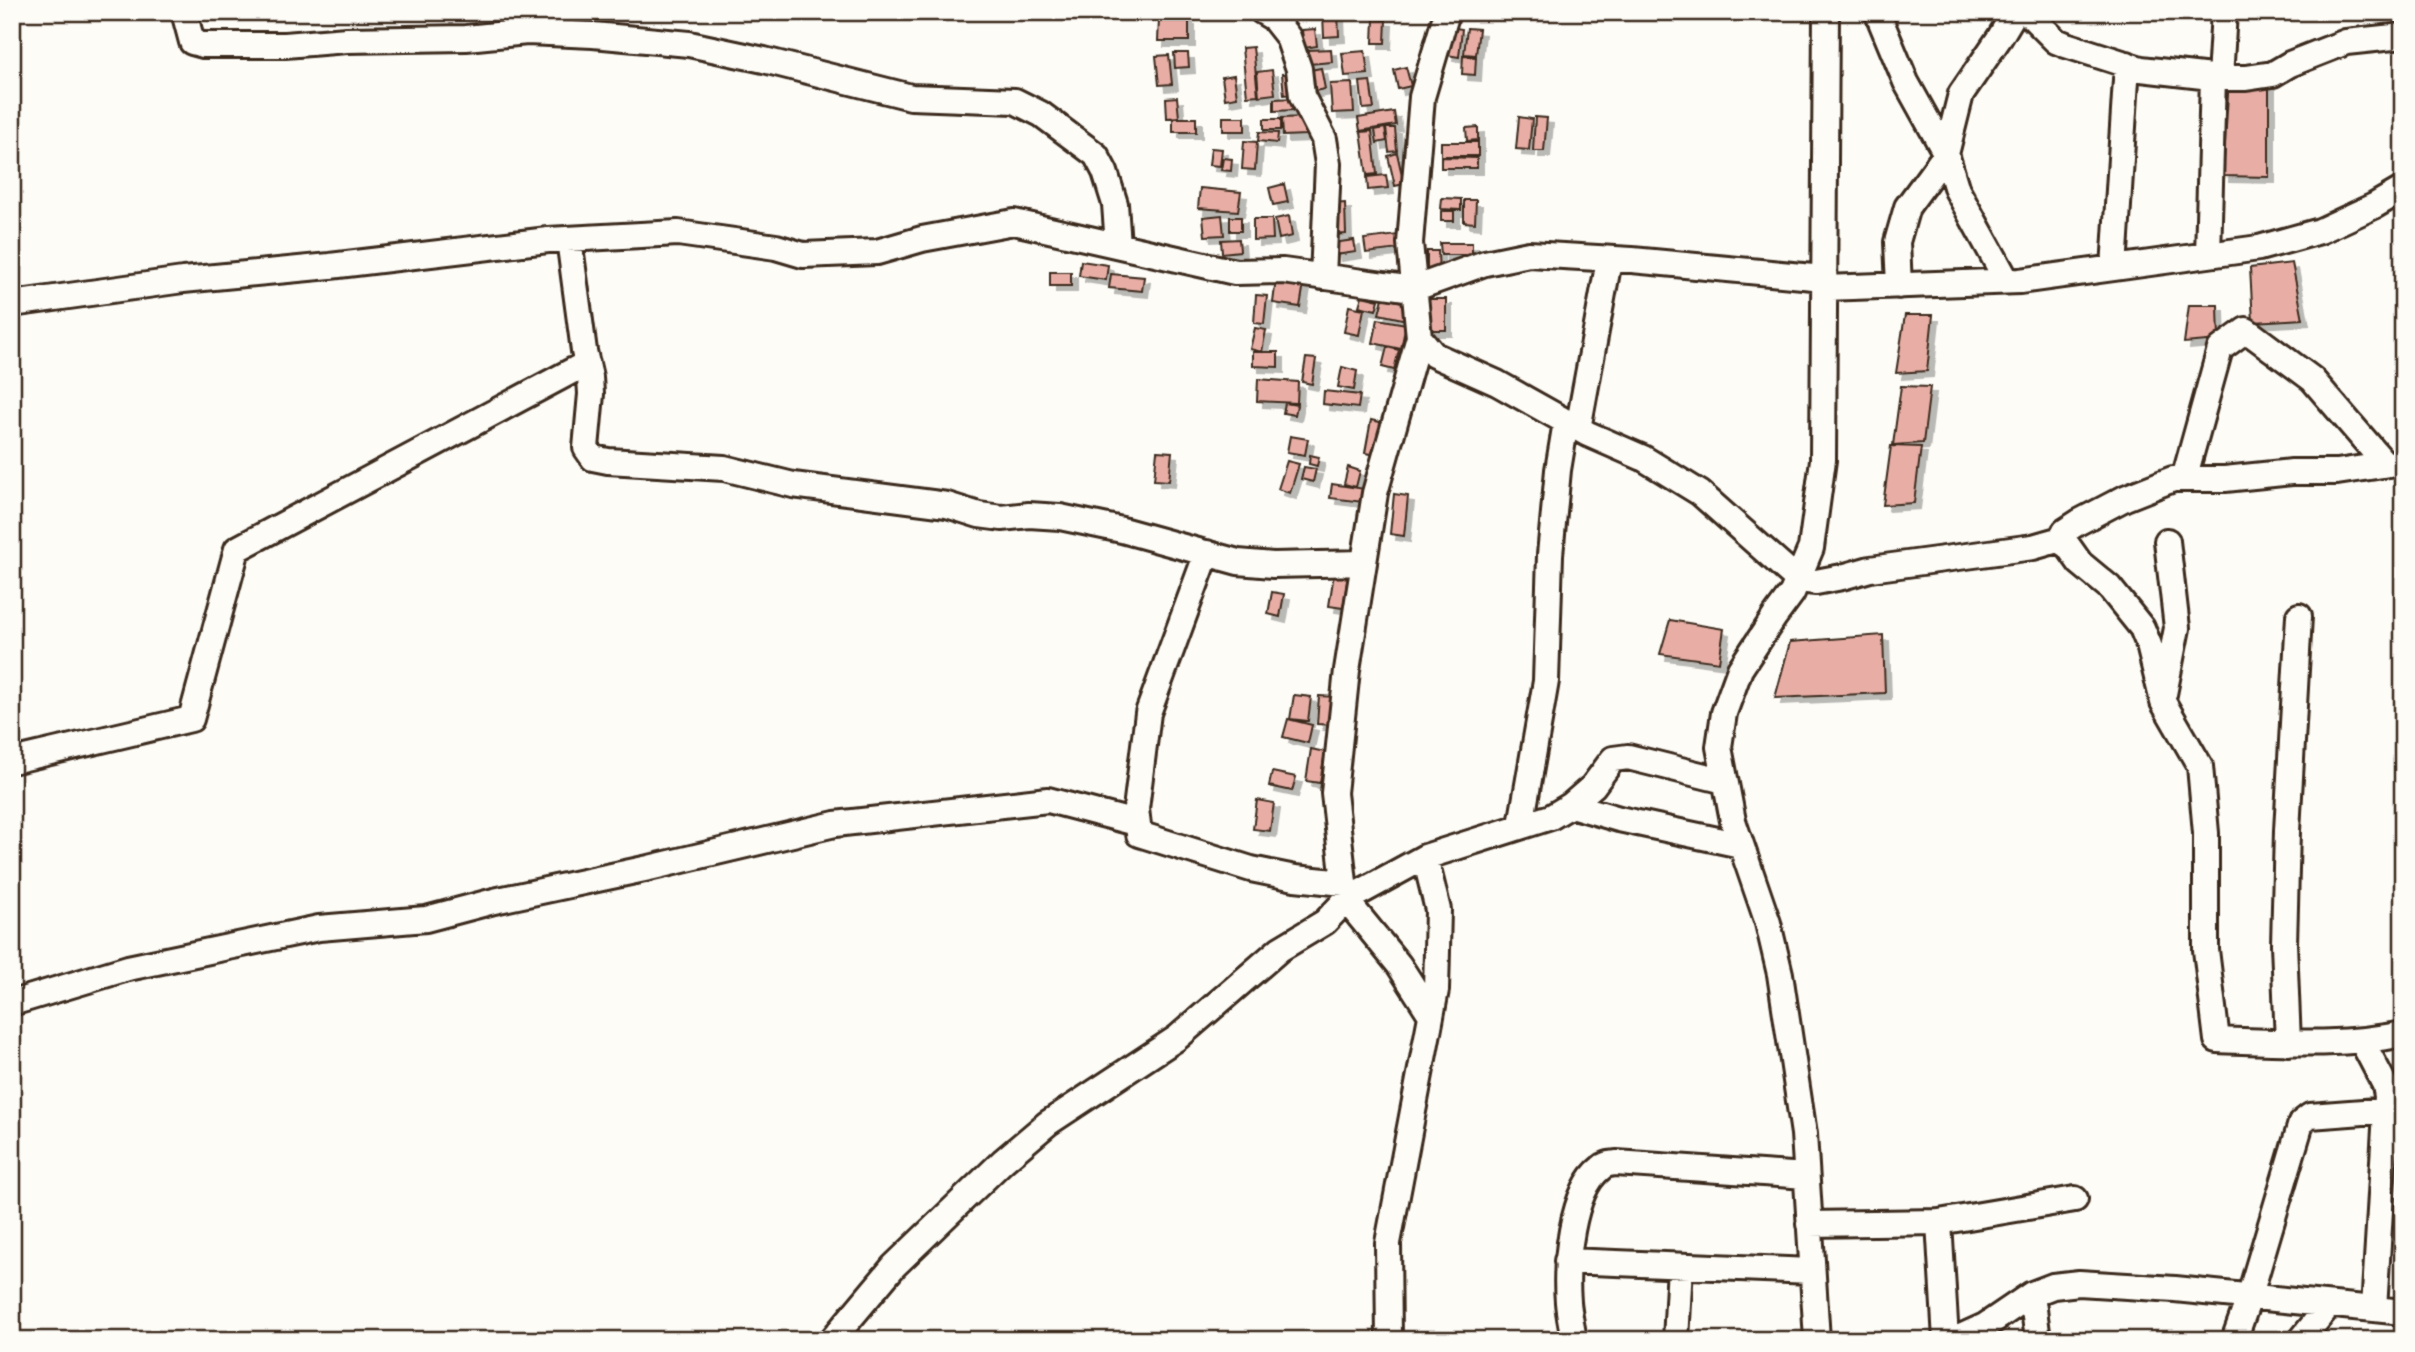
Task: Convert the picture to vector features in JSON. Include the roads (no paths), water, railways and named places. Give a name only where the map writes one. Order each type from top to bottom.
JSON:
[{"type":"street","points":[[184,12],[192,41],[203,45],[285,45],[347,40],[466,38],[527,32],[593,35],[689,44],[911,97],[1015,101],[1041,114],[1096,155],[1105,172],[1115,204],[1118,245]]},
{"type":"street","points":[[1263,12],[1273,18],[1288,37],[1299,69],[1302,96],[1324,139],[1328,164],[1323,277]]},
{"type":"street","points":[[1431,1015],[1399,965],[1345,892],[1334,793],[1347,670],[1376,493],[1419,337],[1410,243],[1422,97],[1447,12]]},
{"type":"street","points":[[1817,1340],[1804,1134],[1780,974],[1768,923],[1732,821],[1719,747],[1724,713],[1740,669],[1792,593],[1811,548],[1822,460],[1826,12]]},
{"type":"street","points":[[1877,12],[1906,82],[1946,154],[1957,190],[2007,281]]},
{"type":"street","points":[[1899,286],[1897,242],[1908,207],[1946,154],[1961,94],[2015,12]]},
{"type":"street","points":[[2027,12],[2056,41],[2141,69],[2216,78],[2246,78],[2273,74],[2290,64],[2346,42],[2403,36]]},
{"type":"street","points":[[2208,255],[2216,78],[2224,12]]},
{"type":"street","points":[[2114,268],[2127,64]]},
{"type":"street","points":[[12,304],[183,280],[569,239],[678,233],[776,247],[803,255],[877,251],[922,239],[1014,222],[1235,272],[1283,271],[1413,289],[1485,263],[1529,254],[1616,260],[1824,283],[1899,286],[2007,281],[2259,248],[2320,232],[2403,189]]},
{"type":"street","points":[[569,239],[591,394],[586,448],[593,458],[724,468],[793,485],[947,505],[979,515],[1002,518],[1029,515],[1060,517],[1122,530],[1238,562],[1273,565],[1364,563]]},
{"type":"street","points":[[1521,825],[1546,681],[1550,555],[1558,470],[1572,425],[1608,267],[1616,260]]},
{"type":"street","points":[[2184,479],[2220,349],[2246,330],[2312,379],[2394,463]]},
{"type":"street","points":[[1419,337],[1434,355],[1497,383],[1572,425],[1643,458],[1700,493],[1798,580],[1816,582],[1842,578],[1870,569],[1969,557],[2060,541],[2068,546],[2080,563],[2109,587],[2142,628],[2163,702],[2200,766],[2206,833],[2206,950],[2217,1040],[2288,1043],[2362,1041],[2403,1034]]},
{"type":"street","points":[[12,761],[191,719],[237,549],[587,363]]},
{"type":"street","points":[[2060,541],[2065,531],[2079,522],[2125,498],[2173,479],[2225,479],[2292,472],[2337,472],[2394,463]]},
{"type":"street","points":[[2163,702],[2177,628],[2167,541]]},
{"type":"street","points":[[1207,553],[1148,713],[1136,823],[1139,834],[1251,869],[1345,892]]},
{"type":"street","points":[[2288,1043],[2284,944],[2286,844],[2299,616]]},
{"type":"street","points":[[819,1340],[838,1333],[894,1266],[1039,1130],[1177,1038],[1213,1004],[1280,949],[1325,922],[1345,892],[1425,857],[1551,817],[1593,786],[1614,759],[1628,757],[1725,780]]},
{"type":"street","points":[[12,1003],[128,968],[319,928],[426,919],[494,901],[835,824],[1048,800],[1136,823]]},
{"type":"street","points":[[1570,805],[1619,819],[1741,845]]},
{"type":"street","points":[[1390,1340],[1388,1243],[1436,990],[1438,910],[1425,857]]},
{"type":"street","points":[[2362,1041],[2395,1110],[2374,1309]]},
{"type":"street","points":[[2234,1340],[2301,1123],[2310,1115],[2395,1110]]},
{"type":"street","points":[[1574,1340],[1567,1303],[1567,1261],[1577,1209],[1591,1177],[1603,1165],[1616,1163],[1806,1176]]},
{"type":"street","points":[[1810,1224],[1939,1222],[2075,1199]]},
{"type":"street","points":[[1939,1222],[1946,1340]]},
{"type":"street","points":[[1567,1261],[1811,1271]]},
{"type":"street","points":[[1676,1340],[1680,1266]]},
{"type":"street","points":[[1954,1340],[1984,1325],[2032,1294],[2053,1286],[2079,1283],[2175,1289],[2403,1312]]},
{"type":"street","points":[[2032,1294],[2038,1340]]},
{"type":"street","points":[[2301,1340],[2329,1305]]}]
